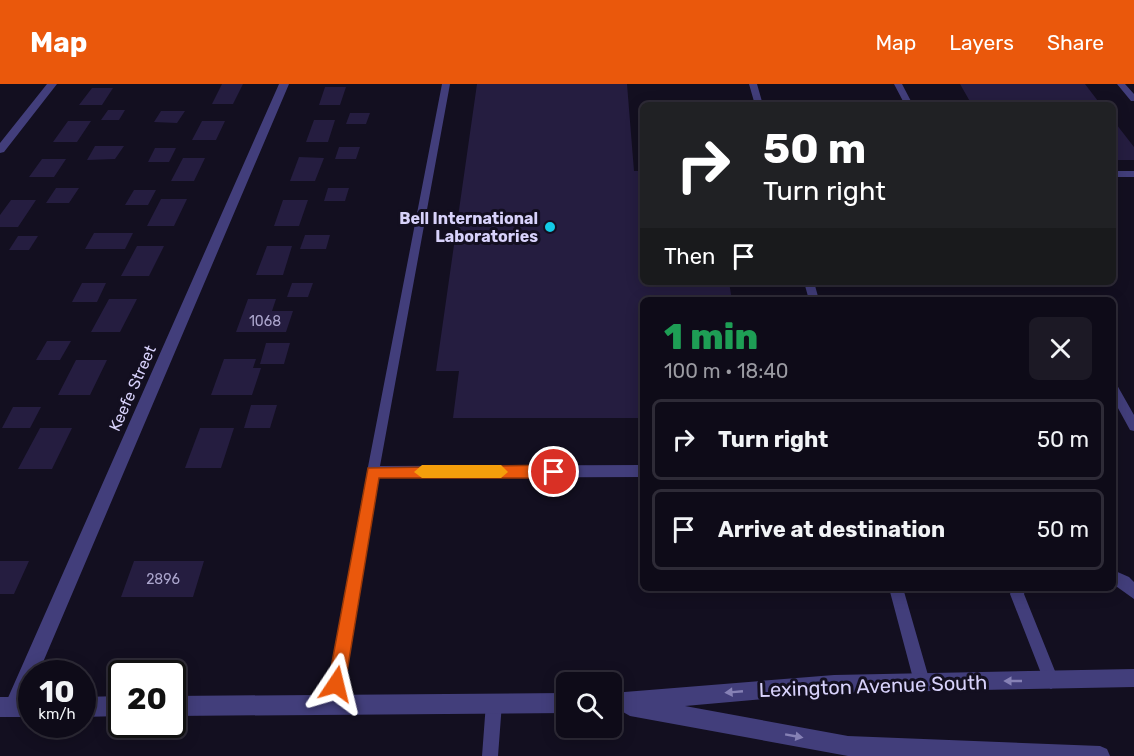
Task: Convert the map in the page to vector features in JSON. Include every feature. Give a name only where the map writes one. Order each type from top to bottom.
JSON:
[{"type":"street","points":[[0,150],[52,84]]},
{"type":"street","name":"Keefe Street","points":[[15,707],[284,84]]},
{"type":"street","name":"Lexington Avenue South","points":[[622,702],[834,684],[1134,678]]},
{"type":"street","points":[[186,706],[556,703]]},
{"type":"street","name":"Lexington Avenue South","points":[[622,705],[848,746],[908,753],[1100,756]]},
{"type":"lane","points":[[333,704],[373,472],[446,84]]},
{"type":"lane","points":[[753,84],[758,102]]},
{"type":"lane","points":[[898,84],[907,102]]},
{"type":"lane","points":[[1121,84],[1134,99]]},
{"type":"lane","points":[[1116,174],[1134,174]]},
{"type":"lane","points":[[1116,393],[1134,426]]},
{"type":"lane","points":[[373,472],[640,471]]},
{"type":"lane","points":[[1116,578],[1134,591]]},
{"type":"lane","points":[[897,591],[922,682]]},
{"type":"lane","points":[[1018,591],[1017,594],[1051,681]]},
{"type":"lane","points":[[489,756],[494,703]]},
{"type":"building","points":[[222,84],[243,84],[233,104],[212,104]]},
{"type":"building","name":"Bell International Laboratories","points":[[477,84],[627,84],[634,171],[640,171],[640,285],[730,285],[732,297],[640,297],[640,418],[453,418],[459,371],[436,371]]},
{"type":"building","points":[[960,84],[1085,84],[1099,102],[970,102]]},
{"type":"building","points":[[325,87],[346,87],[340,105],[319,105]]},
{"type":"building","points":[[92,88],[113,88],[102,105],[79,105]]},
{"type":"building","points":[[108,110],[125,110],[119,120],[101,120]]},
{"type":"building","points":[[161,111],[185,111],[177,123],[154,122]]},
{"type":"building","points":[[350,113],[370,113],[366,124],[346,124]]},
{"type":"building","points":[[314,120],[335,120],[328,142],[306,142]]},
{"type":"building","points":[[68,121],[91,121],[77,142],[53,142]]},
{"type":"building","points":[[202,121],[225,121],[216,140],[192,140]]},
{"type":"building","points":[[1116,124],[1134,147],[1134,160],[1116,160]]},
{"type":"building","points":[[95,146],[124,146],[115,159],[87,160]]},
{"type":"building","points":[[339,147],[360,147],[356,159],[335,159]]},
{"type":"building","points":[[155,148],[176,148],[169,162],[148,162]]},
{"type":"building","points":[[299,157],[324,158],[315,181],[290,181]]},
{"type":"building","points":[[183,158],[205,158],[194,181],[171,181]]},
{"type":"building","points":[[42,159],[66,159],[54,177],[29,177]]},
{"type":"building","points":[[56,188],[79,188],[69,203],[46,203]]},
{"type":"building","points":[[328,188],[349,188],[345,201],[324,201]]},
{"type":"building","points":[[134,190],[156,190],[148,205],[125,205]]},
{"type":"building","points":[[161,199],[187,199],[174,226],[147,226]]},
{"type":"building","points":[[11,200],[36,200],[18,227],[0,227],[0,215]]},
{"type":"building","points":[[283,200],[308,200],[299,226],[274,226]]},
{"type":"building","points":[[94,233],[133,233],[125,249],[85,249]]},
{"type":"building","points":[[305,235],[330,235],[326,249],[300,249]]},
{"type":"building","points":[[18,236],[38,236],[29,250],[9,250]]},
{"type":"building","points":[[137,246],[164,246],[149,276],[121,276]]},
{"type":"building","points":[[267,246],[292,246],[283,275],[256,275]]},
{"type":"building","points":[[82,283],[106,283],[97,302],[72,302]]},
{"type":"building","points":[[292,283],[313,283],[308,297],[287,297]]},
{"type":"building","points":[[109,299],[137,299],[120,332],[91,332]]},
{"type":"building","points":[[248,299],[276,299],[272,311],[293,311],[286,332],[236,332]]},
{"type":"building","points":[[47,341],[71,341],[60,360],[36,360]]},
{"type":"building","points":[[266,343],[290,343],[284,364],[260,364]]},
{"type":"building","points":[[224,359],[256,359],[253,368],[261,368],[252,395],[211,395]]},
{"type":"building","points":[[76,360],[107,360],[90,395],[58,395]]},
{"type":"building","points":[[251,405],[277,405],[270,428],[244,428]]},
{"type":"building","points":[[13,407],[41,407],[30,428],[2,428]]},
{"type":"building","points":[[40,428],[72,428],[52,469],[18,469]]},
{"type":"building","points":[[200,428],[234,428],[221,468],[185,468]]},
{"type":"building","points":[[0,561],[29,561],[14,594],[0,594]]},
{"type":"building","points":[[134,561],[204,561],[193,597],[121,597]]},
{"type":"slow traffic","points":[[422,472],[501,472]]},
{"type":"place","name":"Bell International Laboratories","points":[[550,227]]},
{"type":"route","points":[[336,684],[373,472],[554,472]]}]
